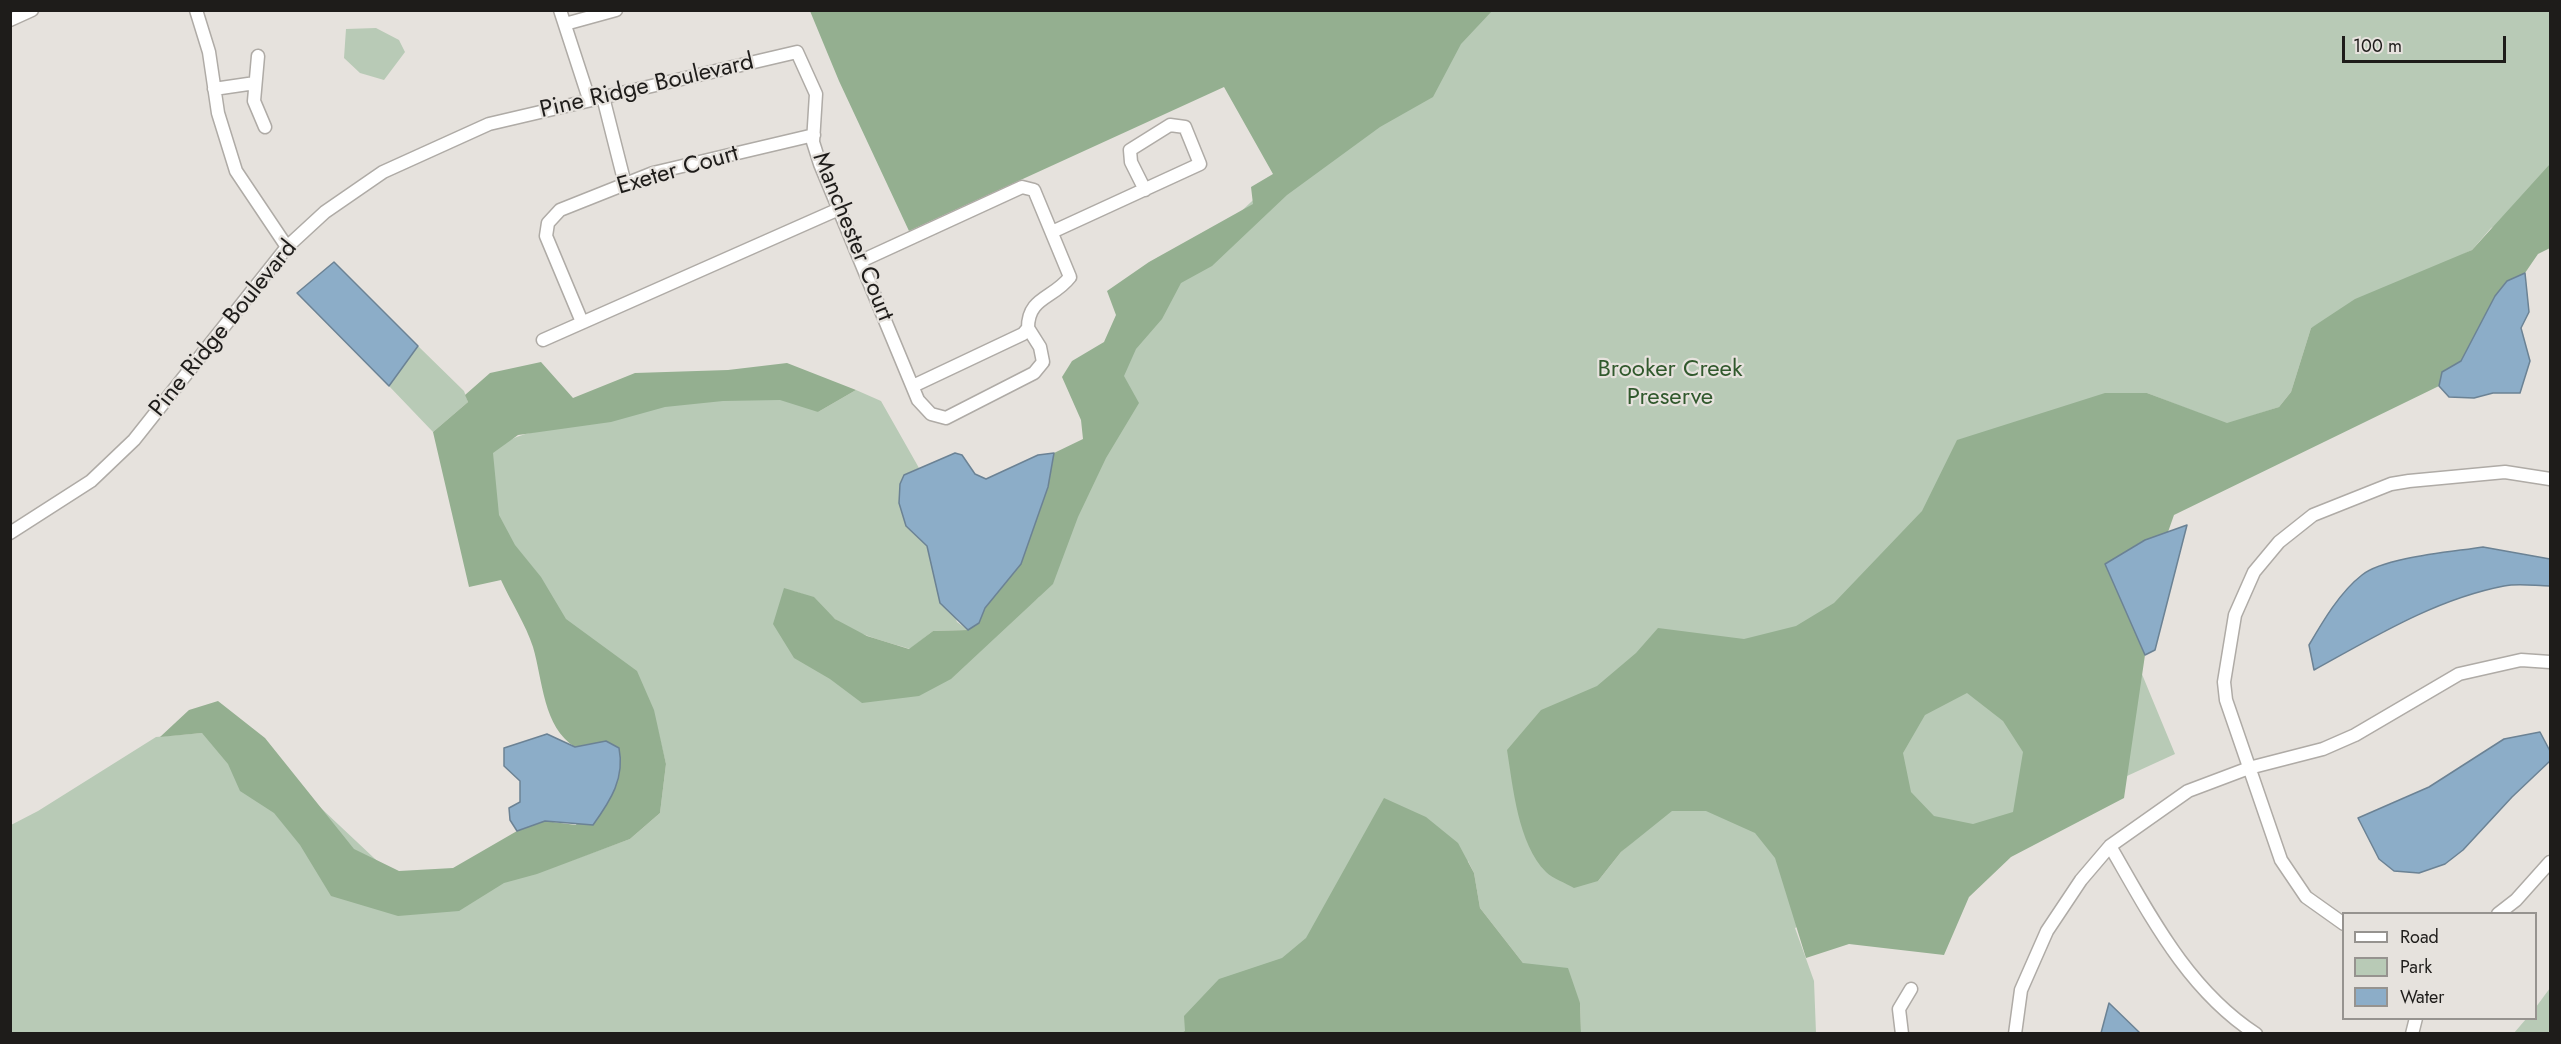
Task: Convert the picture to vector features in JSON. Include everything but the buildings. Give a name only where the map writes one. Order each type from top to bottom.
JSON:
[{"type":"street","points":[[10,20],[32,10]]},
{"type":"street","points":[[196,10],[209,52],[218,113],[236,171],[287,247]]},
{"type":"street","points":[[560,10],[589,99]]},
{"type":"street","points":[[565,24],[616,10]]},
{"type":"street","name":"Pine Ridge Boulevard","points":[[10,533],[91,481],[134,440],[287,247],[325,212],[382,172],[489,124],[797,52]]},
{"type":"street","name":"Manchester Court","points":[[797,52],[816,94],[813,142],[820,164],[918,399],[931,414],[946,418],[1034,373],[1043,362],[1040,347],[1029,328]]},
{"type":"street","points":[[258,56],[255,83],[257,112],[265,128]]},
{"type":"street","points":[[214,89],[255,83]]},
{"type":"street","points":[[603,97],[625,184]]},
{"type":"street","points":[[1052,232],[1145,190],[1200,164],[1185,127],[1170,126],[1130,150],[1131,162],[1145,190]]},
{"type":"street","name":"Exeter Court","points":[[582,322],[546,236],[548,223],[560,210],[653,173],[814,135]]},
{"type":"street","points":[[861,261],[1022,187],[1034,190],[1052,232],[1070,277],[1060,290],[1033,305],[1028,316],[1029,328],[1023,334],[913,386]]},
{"type":"street","points":[[543,339],[839,209]]},
{"type":"street","points":[[2342,923],[2306,897],[2281,860],[2226,700],[2224,682],[2235,615],[2254,572],[2279,542],[2313,515],[2391,484],[2505,472],[2550,479]]},
{"type":"street","points":[[2015,1034],[2021,990],[2047,932],[2081,880],[2110,846],[2188,791],[2249,768],[2323,749],[2355,735],[2458,674],[2521,660],[2550,662]]},
{"type":"street","points":[[2110,846],[2165,940],[2190,974],[2237,1021],[2256,1034]]},
{"type":"street","points":[[2501,912],[2516,900],[2550,862]]},
{"type":"street","points":[[1902,1034],[1899,1009],[1911,989]]},
{"type":"green space","points":[[810,11],[1492,11],[1461,44],[1433,97],[1380,127],[1287,195],[1212,266],[1181,283],[1162,319],[1136,349],[1124,376],[1139,403],[1106,458],[1078,517],[1053,584],[951,679],[919,696],[862,703],[830,679],[794,658],[773,624],[784,588],[814,597],[835,619],[867,636],[909,649],[933,631],[968,630],[979,623],[985,608],[1021,564],[1048,487],[1054,453],[1083,439],[1081,420],[1062,377],[1072,361],[1104,342],[1116,315],[1107,291],[1149,262],[1253,204],[1251,187],[1273,174],[1224,87],[909,231],[839,81]]},
{"type":"green space","name":"Brooker Creek Preserve","points":[[1454,11],[2550,11],[2550,201],[2491,228],[2472,250],[2311,328],[2291,392],[2279,407],[2227,424],[2147,393],[2043,435],[2175,754],[1795,928],[1814,981],[1816,1033],[1581,1033],[1580,1003],[1523,963],[1480,908],[1474,873],[1468,861],[1273,1033],[11,1034],[11,825],[38,811],[156,737],[202,733],[254,745],[391,874],[548,869],[630,839],[660,813],[666,764],[658,731],[560,712],[462,462],[517,437],[627,395],[807,397],[818,412],[856,390],[881,401],[919,468],[904,475],[906,526],[927,546],[957,622],[968,630],[933,631],[910,649],[871,637],[843,625],[814,599],[793,591],[915,696],[1039,597],[1133,338],[1200,250]],"holes":[[[1614,752],[1647,829],[1621,852],[1598,881]]]},
{"type":"green space","points":[[376,28],[399,40],[405,52],[384,80],[360,73],[344,58],[346,29]]},
{"type":"green space","points":[[2550,164],[2550,248],[2538,254],[2525,273],[2507,281],[2495,296],[2461,361],[2442,372],[2439,386],[2174,515],[2168,532],[2145,540],[2105,564],[2145,655],[2124,798],[2011,857],[1969,897],[1944,955],[1849,944],[1806,958],[1775,858],[1755,833],[1706,811],[1672,811],[1621,852],[1598,881],[1574,888],[1546,872],[1537,860],[1529,846],[1518,814],[1507,750],[1541,710],[1597,686],[1636,653],[1658,628],[1744,639],[1796,626],[1834,603],[1922,511],[1957,440],[2105,393],[2147,393],[2227,423],[2279,407],[2291,392],[2311,328],[2355,299],[2472,250]],"holes":[[[1967,693],[2003,721],[2023,752],[2013,812],[1973,824],[1934,816],[1911,792],[1903,753],[1925,715]]]},
{"type":"green space","points":[[418,346],[464,391],[468,402],[433,432],[389,386]]},
{"type":"green space","points":[[541,362],[573,398],[635,373],[728,370],[787,363],[856,390],[818,412],[780,400],[723,401],[665,407],[611,422],[518,435],[493,453],[499,515],[515,545],[541,577],[566,619],[637,671],[654,710],[666,764],[660,813],[630,839],[537,874],[504,883],[459,911],[398,916],[331,896],[300,845],[274,813],[240,791],[228,764],[202,733],[160,737],[189,710],[218,701],[265,738],[354,849],[399,871],[453,868],[517,831],[545,821],[576,825],[606,741],[575,747],[564,738],[550,716],[530,639],[501,580],[469,587],[433,432],[468,402],[465,395],[490,373]]},
{"type":"green space","points":[[1384,798],[1426,817],[1458,843],[1474,873],[1480,908],[1523,963],[1568,968],[1580,1003],[1581,1033],[1182,1033],[1185,1031],[1184,1016],[1219,979],[1282,958],[1306,938]]},
{"type":"green space","points":[[2550,988],[2550,1033],[2514,1033],[2525,1020],[2537,1020],[2537,1006]]},
{"type":"water","points":[[334,262],[418,346],[389,386],[297,293]]},
{"type":"water","points":[[2525,273],[2529,312],[2521,328],[2530,361],[2520,393],[2493,393],[2474,398],[2449,397],[2439,386],[2442,372],[2461,361],[2495,296],[2507,281]]},
{"type":"water","points":[[955,453],[962,455],[975,474],[986,479],[1038,455],[1054,453],[1048,487],[1021,564],[985,608],[979,623],[968,630],[940,603],[927,546],[906,526],[899,503],[900,484],[904,475]]},
{"type":"water","points":[[2187,525],[2155,650],[2145,655],[2105,564],[2145,540]]},
{"type":"water","points":[[2483,547],[2550,559],[2550,586],[2510,585],[2454,600],[2406,620],[2314,670],[2309,645],[2339,598],[2362,575],[2386,564],[2402,560]]},
{"type":"water","points":[[2540,732],[2550,751],[2550,761],[2512,797],[2463,850],[2445,864],[2419,873],[2394,871],[2379,859],[2358,818],[2429,787],[2504,739]]},
{"type":"water","points":[[547,734],[575,747],[606,741],[619,748],[620,769],[615,788],[606,807],[593,825],[545,821],[517,831],[510,820],[509,808],[520,802],[520,781],[504,766],[504,748]]},
{"type":"water","points":[[2109,1003],[2140,1033],[2101,1033]]}]
